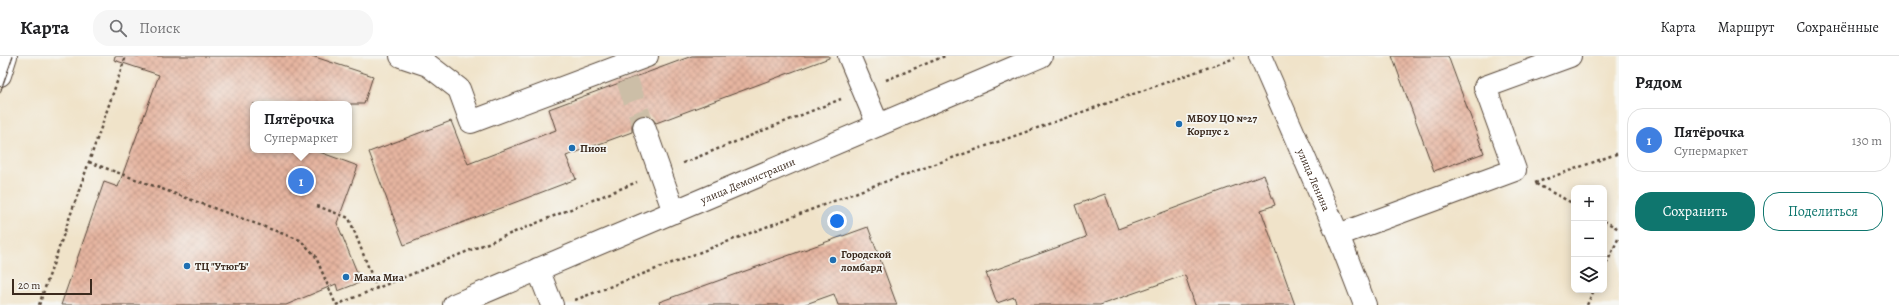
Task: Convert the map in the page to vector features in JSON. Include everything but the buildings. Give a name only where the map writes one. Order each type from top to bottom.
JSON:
[{"type":"street","points":[[0,75],[6,56]]},
{"type":"street","points":[[401,56],[428,65],[459,89],[471,122],[624,73],[647,56]]},
{"type":"street","points":[[849,56],[878,125]]},
{"type":"street","name":"улица Демонстрации","points":[[454,305],[1041,56]]},
{"type":"street","name":"улица Ленина","points":[[1260,56],[1338,236],[1365,305]]},
{"type":"street","points":[[1338,236],[1515,170],[1485,88],[1570,56]]},
{"type":"street","points":[[644,127],[674,212]]},
{"type":"street","points":[[538,269],[561,304]]},
{"type":"path","points":[[39,305],[126,56]]},
{"type":"path","points":[[561,304],[873,186],[1240,56]]},
{"type":"path","points":[[1535,184],[1619,153]]},
{"type":"path","points":[[90,162],[300,240],[316,255],[336,305]]},
{"type":"path","points":[[1515,170],[1535,184],[1571,202]]},
{"type":"path","points":[[316,206],[349,218],[377,289]]},
{"type":"path","points":[[1607,223],[1619,229]]},
{"type":"path","points":[[1607,263],[1619,237]]},
{"type":"path","points":[[1587,305],[1593,293]]},
{"type":"tunnel","points":[[627,80],[644,127]]},
{"type":"tram line","points":[[0,93],[13,56]]},
{"type":"place","name":"МБОУ ЦО №27 Корпус 2","points":[[1179,124]]},
{"type":"place","name":"Пион","points":[[572,148]]},
{"type":"place","name":"Пятёрочка","points":[[301,181]]},
{"type":"place","name":"Городской ломбард","points":[[833,260]]},
{"type":"place","name":"ТЦ \"УтюгЪ\"","points":[[187,266]]},
{"type":"place","name":"Мама Миа","points":[[346,277]]}]
